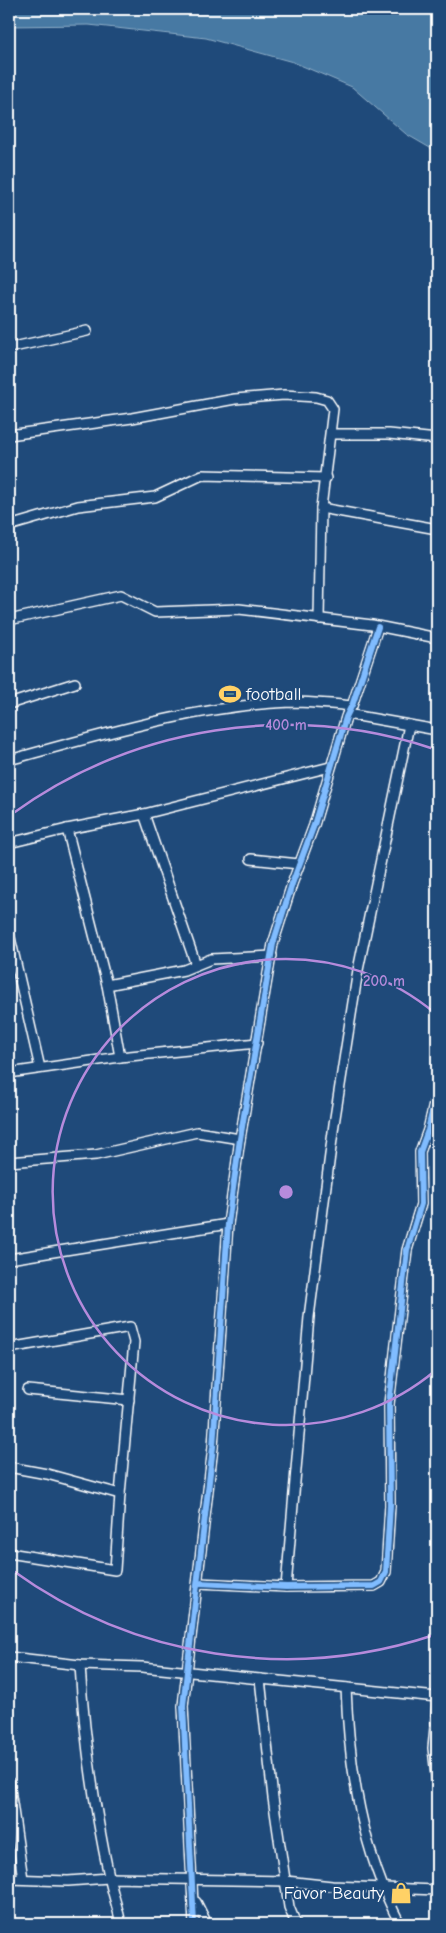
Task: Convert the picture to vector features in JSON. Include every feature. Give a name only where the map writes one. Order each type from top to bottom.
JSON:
[{"type":"street","points":[[9,348],[88,331]]},
{"type":"street","points":[[9,435],[132,418],[235,399],[284,395],[316,396],[327,400],[333,410],[321,508],[319,619]]},
{"type":"street","points":[[331,434],[389,434],[437,440]]},
{"type":"street","points":[[9,526],[23,524],[78,506],[155,497],[202,475],[326,478]]},
{"type":"street","points":[[321,508],[437,529]]},
{"type":"street","points":[[9,620],[121,595],[155,612],[231,609],[378,627],[437,638]]},
{"type":"street","points":[[194,1924],[183,1706],[213,1447],[228,1224],[240,1139],[277,931],[378,627]]},
{"type":"street","points":[[9,704],[75,683]]},
{"type":"street","points":[[9,760],[107,733],[221,710],[292,702],[349,710],[437,730]]},
{"type":"street","points":[[286,1587],[308,1317],[334,1124],[358,970],[409,725]]},
{"type":"street","points":[[9,843],[67,828],[144,814],[330,767]]},
{"type":"street","points":[[144,814],[196,965]]},
{"type":"street","points":[[67,828],[107,985],[120,1057]]},
{"type":"street","points":[[251,859],[300,864]]},
{"type":"street","points":[[9,933],[40,1068]]},
{"type":"street","points":[[107,985],[184,970],[219,958],[272,956]]},
{"type":"street","points":[[9,1073],[120,1057],[256,1043]]},
{"type":"street","points":[[198,1583],[286,1587],[374,1586],[381,1582],[386,1572],[390,1505],[389,1404],[408,1250],[421,1204],[420,1152],[428,1130],[437,1091]]},
{"type":"street","points":[[9,1162],[96,1155],[196,1132],[240,1139]]},
{"type":"street","points":[[9,1259],[228,1224]]},
{"type":"street","points":[[9,1348],[130,1328],[134,1342],[115,1570],[9,1553]]},
{"type":"street","points":[[28,1390],[129,1400]]},
{"type":"street","points":[[9,1467],[47,1474],[120,1494]]},
{"type":"street","points":[[9,1657],[80,1665],[188,1672],[437,1698]]},
{"type":"street","points":[[80,1665],[83,1720],[90,1779],[109,1878],[121,1924]]},
{"type":"street","points":[[260,1679],[273,1798],[286,1881],[288,1907],[296,1924]]},
{"type":"street","points":[[346,1688],[347,1736],[358,1808],[384,1889],[400,1924]]},
{"type":"street","points":[[437,1706],[433,1748],[437,1785]]},
{"type":"street","points":[[9,1782],[24,1879]]},
{"type":"street","points":[[9,1879],[68,1881],[109,1878],[286,1881],[384,1889],[437,1890]]},
{"type":"street","points":[[194,1900],[207,1924]]},
{"type":"green space","name":"football","points":[[220,688],[240,688],[241,699],[220,700]]},
{"type":"water","points":[[9,9],[437,9],[437,152],[406,134],[352,87],[293,62],[206,38],[89,25],[9,26]]},
{"type":"cycle path","points":[[194,1924],[183,1706],[213,1447],[228,1224],[240,1139],[273,944],[292,884],[314,825],[346,717],[353,703],[378,627]]},
{"type":"cycle path","points":[[198,1583],[286,1587],[374,1586],[381,1582],[386,1572],[390,1505],[389,1404],[407,1250],[421,1204],[420,1152],[428,1130],[437,1091]]},
{"type":"place","name":"football","points":[[230,694]]},
{"type":"place","name":"Favor Beauty","points":[[401,1893]]}]
